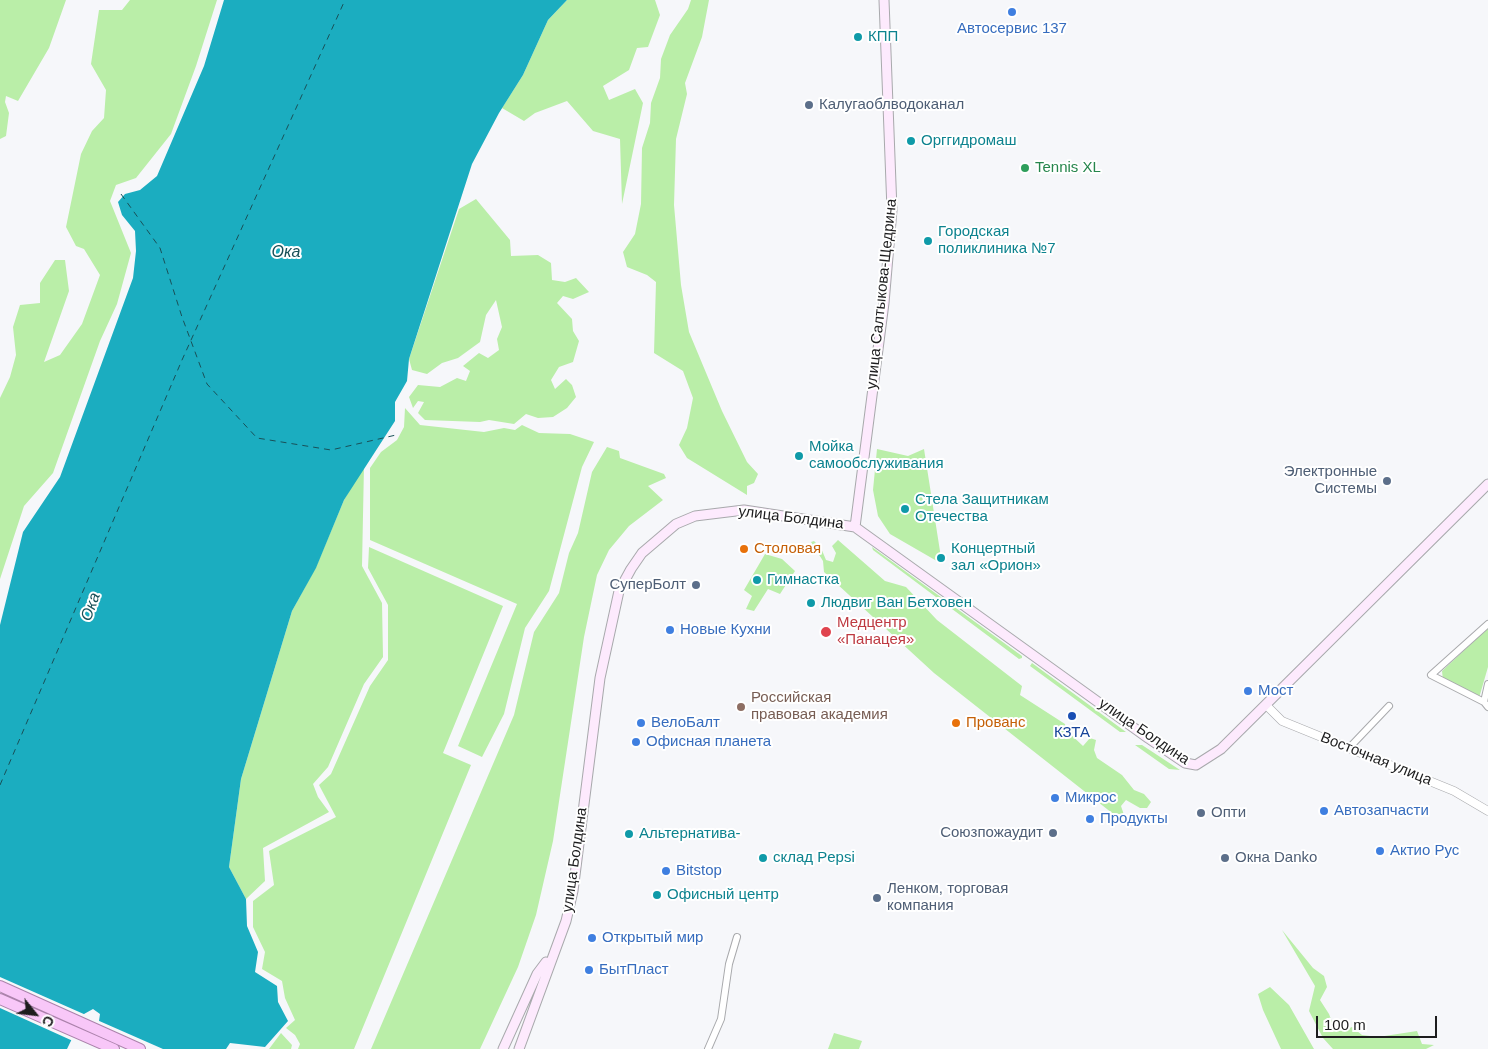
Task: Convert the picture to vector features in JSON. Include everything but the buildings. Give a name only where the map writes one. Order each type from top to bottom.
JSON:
[{"type":"highway","points":[[0,986],[140,1049]]},
{"type":"highway","points":[[0,999],[114,1049]]},
{"type":"main road","name":"улица Салтыкова-Щедрина","points":[[855,526],[885,298],[892,210],[884,0]]},
{"type":"main road","name":"улица Болдина","points":[[519,1049],[553,952],[566,921],[573,891],[600,678],[620,591],[630,569],[642,553],[676,524],[695,516],[725,510],[755,510],[855,526],[1189,765],[1196,765],[1213,756],[1488,484]]},
{"type":"main road","points":[[503,1049],[537,974],[553,952]]},
{"type":"street","points":[[1488,624],[1431,675],[1486,704],[1488,684]]},
{"type":"street","name":"Восточная улица","points":[[1266,704],[1282,721],[1454,791],[1488,811]]},
{"type":"street","points":[[1349,748],[1390,706]]},
{"type":"street","points":[[708,1049],[721,1019],[729,964],[737,937]]},
{"type":"green space","points":[[0,0],[66,0],[49,48],[18,101],[6,96],[5,102],[9,113],[6,136],[0,139]]},
{"type":"green space","points":[[130,0],[217,0],[196,66],[171,134],[136,178],[116,185],[110,201],[131,253],[117,304],[100,341],[53,473],[24,506],[0,579],[0,398],[10,377],[16,355],[13,327],[20,305],[40,303],[40,283],[55,260],[65,260],[69,291],[44,362],[60,355],[82,324],[100,275],[84,249],[76,246],[66,227],[81,154],[92,131],[104,118],[106,90],[91,64],[99,10],[122,10]]},
{"type":"green space","points":[[567,0],[655,0],[660,15],[648,47],[637,48],[629,70],[603,86],[609,100],[635,89],[643,103],[622,204],[620,139],[593,131],[567,101],[535,113],[524,121],[502,108],[523,75],[548,20]]},
{"type":"green space","points":[[691,0],[709,0],[702,37],[685,83],[687,94],[676,139],[674,205],[681,285],[689,332],[722,411],[747,462],[758,474],[754,483],[747,486],[747,495],[687,458],[679,445],[687,428],[693,398],[683,371],[654,353],[656,282],[647,275],[627,267],[623,252],[635,234],[641,204],[642,148],[650,123],[651,103],[660,78],[661,59],[670,35],[688,9]]},
{"type":"green space","points":[[476,199],[510,240],[511,256],[538,255],[551,263],[552,280],[565,282],[576,278],[589,292],[573,299],[563,296],[557,303],[572,319],[573,331],[579,341],[573,362],[559,367],[551,380],[555,389],[566,379],[572,385],[576,397],[567,408],[553,417],[538,418],[526,414],[514,424],[489,420],[480,422],[425,420],[418,413],[424,402],[418,401],[413,408],[409,397],[418,385],[440,387],[457,378],[466,381],[470,371],[463,366],[479,353],[488,358],[499,350],[497,339],[502,327],[496,300],[486,315],[480,342],[458,358],[442,363],[427,374],[412,370],[409,359],[459,209]]},
{"type":"green space","points":[[405,408],[420,425],[484,432],[504,428],[515,430],[522,425],[539,433],[570,434],[594,442],[582,467],[549,591],[525,628],[504,714],[482,757],[458,746],[517,604],[370,540],[370,468],[381,452],[397,440],[404,427]]},
{"type":"green space","points":[[607,447],[619,451],[620,458],[664,474],[666,478],[648,486],[663,500],[629,526],[609,550],[597,575],[584,637],[553,841],[536,915],[518,967],[480,1049],[371,1049],[514,715],[534,632],[559,593],[569,553],[578,533],[592,472]]},
{"type":"green space","points":[[877,449],[908,456],[924,449],[942,564],[890,534],[878,516],[873,490]]},
{"type":"green space","points":[[364,465],[362,566],[382,603],[383,657],[364,684],[328,767],[313,784],[318,797],[329,812],[263,848],[265,881],[246,899],[229,867],[241,779],[292,611],[316,567],[344,500]]},
{"type":"green space","points":[[838,540],[885,581],[906,587],[937,620],[1022,686],[1020,695],[1065,724],[1066,730],[1083,746],[1090,738],[1096,740],[1094,750],[1097,758],[1122,775],[1134,790],[1144,794],[1151,802],[1147,808],[1140,808],[1126,800],[1121,806],[1124,815],[1112,813],[934,673],[824,572],[823,561],[811,542],[814,541],[821,548],[826,560],[833,562],[836,553],[832,546]]},
{"type":"green space","points":[[369,547],[503,606],[443,753],[471,765],[354,1049],[298,1049],[300,1044],[295,1035],[286,1028],[295,1020],[285,998],[282,981],[262,969],[265,952],[253,927],[253,901],[274,885],[269,851],[336,817],[319,785],[331,774],[370,686],[388,660],[388,605],[368,568]]},
{"type":"green space","points":[[872,547],[1022,656],[1022,658],[1019,659],[873,550]]},
{"type":"green space","points":[[765,554],[782,559],[795,571],[780,594],[768,589],[754,611],[746,609],[752,596],[744,590]]},
{"type":"green space","points":[[1488,628],[1488,667],[1479,698],[1443,680],[1442,671]]},
{"type":"green space","points":[[1032,663],[1126,732],[1120,732],[1030,666]]},
{"type":"green space","points":[[1135,745],[1142,745],[1180,770],[1169,769]]},
{"type":"green space","points":[[1282,930],[1313,968],[1324,976],[1327,987],[1320,1000],[1329,1014],[1334,1027],[1340,1031],[1352,1027],[1362,1035],[1378,1037],[1417,1031],[1422,1044],[1434,1045],[1426,1049],[1333,1049],[1323,1038],[1309,1011],[1315,986]]},
{"type":"green space","points":[[1270,987],[1289,1005],[1314,1049],[1281,1049],[1263,1010],[1258,994]]},
{"type":"green space","points":[[281,1033],[292,1045],[291,1049],[269,1049]]},
{"type":"green space","points":[[834,1033],[862,1041],[859,1049],[828,1049]]},
{"type":"water","name":"Ока","points":[[224,0],[567,0],[548,20],[523,75],[499,113],[472,164],[409,359],[407,381],[395,402],[395,421],[344,500],[316,568],[292,611],[241,779],[229,867],[246,899],[247,926],[258,952],[255,972],[277,986],[278,1002],[288,1021],[265,1047],[230,1043],[226,1049],[95,1049],[100,1014],[93,1009],[84,1014],[67,1049],[0,1049],[0,625],[23,532],[60,477],[133,278],[136,251],[135,231],[122,215],[118,202],[125,194],[140,190],[157,176],[204,66]]},
{"type":"pier","points":[[0,977],[86,1015],[73,1041],[0,1008]]},
{"type":"pier","points":[[97,1020],[163,1049],[92,1049]]},
{"type":"ferry route","points":[[0,785],[182,360],[345,0]]},
{"type":"ferry route","points":[[121,194],[160,248],[182,317],[207,384],[257,438],[331,450],[396,435]]},
{"type":"place","name":"Автосервис 137","points":[[1012,12]]},
{"type":"place","name":"КПП","points":[[858,37]]},
{"type":"place","name":"Калугаоблводоканал","points":[[809,105]]},
{"type":"place","name":"Орггидромаш","points":[[911,141]]},
{"type":"place","name":"Tennis XL","points":[[1025,168]]},
{"type":"place","name":"Городская поликлиника №7","points":[[928,241]]},
{"type":"place","name":"Мойка самообслуживания","points":[[799,456]]},
{"type":"place","name":"Электронные Системы","points":[[1387,481]]},
{"type":"place","name":"Стела Защитникам Отечества","points":[[905,509]]},
{"type":"place","name":"Столовая","points":[[744,549]]},
{"type":"place","name":"Концертный зал «Орион»","points":[[941,558]]},
{"type":"place","name":"Гимнастка","points":[[757,580]]},
{"type":"place","name":"СуперБолт","points":[[696,585]]},
{"type":"place","name":"Людвиг Ван Бетховен","points":[[811,603]]},
{"type":"place","name":"Новые Кухни","points":[[670,630]]},
{"type":"place","name":"Медцентр «Панацея»","points":[[826,632]]},
{"type":"place","name":"Мост","points":[[1248,691]]},
{"type":"place","name":"Российская правовая академия","points":[[741,707]]},
{"type":"place","name":"КЗТА","points":[[1072,716]]},
{"type":"place","name":"ВелоБалт","points":[[641,723]]},
{"type":"place","name":"Прованс","points":[[956,723]]},
{"type":"place","name":"Офисная планета","points":[[636,742]]},
{"type":"place","name":"Микрос","points":[[1055,798]]},
{"type":"place","name":"Автозапчасти","points":[[1324,811]]},
{"type":"place","name":"Опти","points":[[1201,813]]},
{"type":"place","name":"Продукты","points":[[1090,819]]},
{"type":"place","name":"Союзпожаудит","points":[[1053,833]]},
{"type":"place","name":"Альтернатива-","points":[[629,834]]},
{"type":"place","name":"Актио Рус","points":[[1380,851]]},
{"type":"place","name":"склад Pepsi","points":[[763,858]]},
{"type":"place","name":"Окна Danko","points":[[1225,858]]},
{"type":"place","name":"Bitstop","points":[[666,871]]},
{"type":"place","name":"Офисный центр","points":[[657,895]]},
{"type":"place","name":"Ленком, торговая компания","points":[[877,898]]},
{"type":"place","name":"Открытый мир","points":[[592,938]]},
{"type":"place","name":"БытПласт","points":[[589,970]]}]
